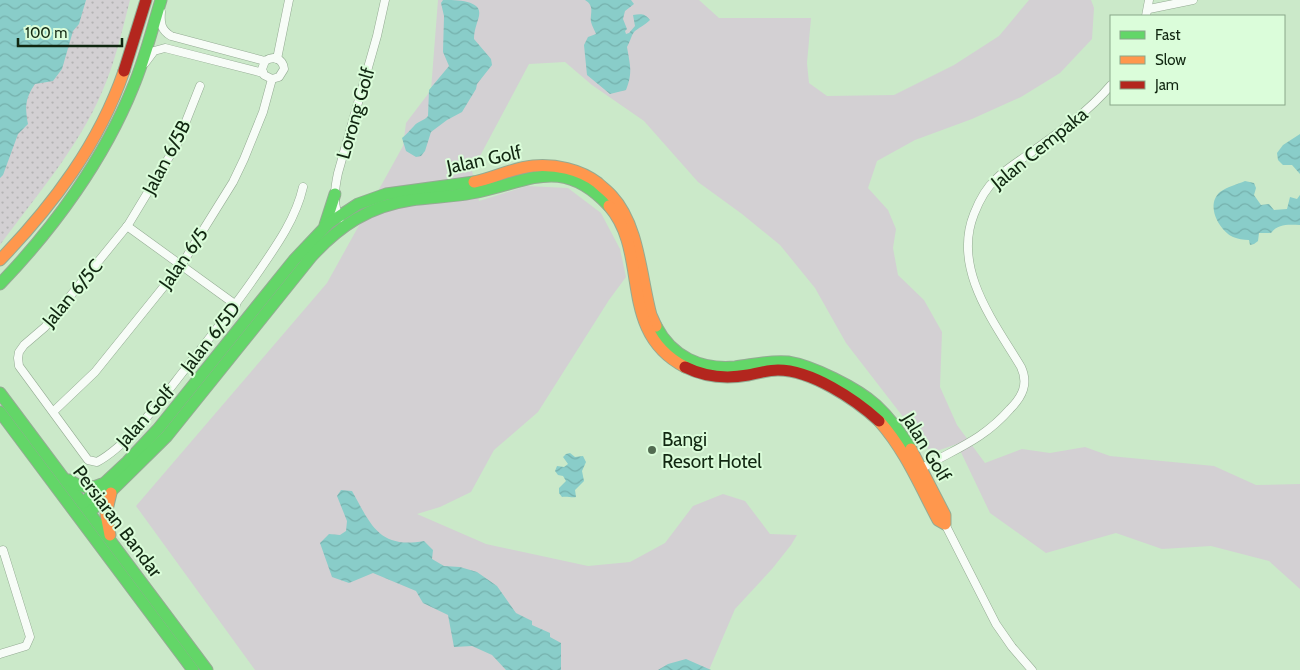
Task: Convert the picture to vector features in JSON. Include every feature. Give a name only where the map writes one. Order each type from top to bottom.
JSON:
[{"type":"street","points":[[0,260],[19,241],[44,210],[87,150],[117,91],[146,0]]},
{"type":"street","points":[[162,0],[160,22],[165,33],[265,61]]},
{"type":"street","points":[[130,96],[162,0]]},
{"type":"street","points":[[278,58],[289,0]]},
{"type":"street","name":"Lorong Golf","points":[[341,220],[335,192],[340,163],[377,36],[385,0]]},
{"type":"street","points":[[1149,0],[1147,12],[1193,0]]},
{"type":"street","points":[[0,284],[20,264],[89,172],[108,142],[150,56],[159,49],[165,48],[263,73]]},
{"type":"street","points":[[270,58],[278,58],[284,65],[283,72],[279,78],[267,78],[262,69],[265,61],[270,58]]},
{"type":"street","name":"Jalan 6/5","points":[[54,411],[95,372],[182,264],[233,182],[263,112],[272,79]]},
{"type":"street","name":"Jalan 6/5B","points":[[127,226],[177,144],[200,86]]},
{"type":"street","name":"Jalan Cempaka","points":[[918,471],[977,440],[992,428],[1014,405],[1025,387],[1022,367],[986,308],[976,289],[971,273],[968,256],[968,237],[972,219],[980,200],[996,179],[1082,114],[1110,86]]},
{"type":"street","name":"Jalan Golf","points":[[173,420],[341,220],[356,205],[384,194],[476,182],[517,168],[530,166],[555,167],[579,172],[607,189],[620,204],[630,224],[634,238],[650,312],[662,336],[678,354],[700,365],[721,368],[770,362],[801,365],[829,376],[859,393],[876,405],[883,419]]},
{"type":"street","name":"Jalan Golf","points":[[85,508],[108,487],[144,461],[173,420],[300,254],[324,226],[410,200],[473,193],[529,176],[546,174],[572,179],[584,185],[609,205],[622,224],[641,317],[650,334],[666,355],[686,368],[716,377],[732,377],[775,370],[799,374],[859,404],[902,434],[918,471],[945,515],[945,524],[996,624],[1012,647],[1032,670]]},
{"type":"street","name":"Jalan 6/5D","points":[[54,411],[88,460],[97,462],[107,457],[143,422],[236,305],[286,230],[300,202],[303,187]]},
{"type":"street","points":[[335,192],[345,202],[356,205]]},
{"type":"street","points":[[324,226],[335,192]]},
{"type":"street","points":[[127,226],[182,264],[236,305]]},
{"type":"street","name":"Jalan 6/5C","points":[[54,411],[19,366],[19,352],[24,345],[45,327],[127,226]]},
{"type":"street","name":"Persiaran Bandar","points":[[0,393],[207,670]]},
{"type":"street","name":"Persiaran Bandar","points":[[0,412],[193,670]]},
{"type":"street","points":[[30,452],[51,471],[77,506],[85,508],[110,550],[120,573]]},
{"type":"street","points":[[62,474],[85,488],[108,487],[106,505],[107,524],[113,543]]},
{"type":"street","points":[[0,552],[3,550],[30,637],[26,646],[0,654]]},
{"type":"shaded area","points":[[0,0],[130,0],[111,70],[92,113],[69,152],[0,245]]},
{"type":"shaded area","points":[[438,0],[699,0],[719,18],[811,18],[807,63],[809,83],[827,96],[894,95],[954,65],[999,36],[1029,0],[1091,0],[1094,8],[1092,39],[1060,73],[1021,97],[972,119],[915,140],[877,161],[868,188],[888,210],[896,229],[893,248],[898,275],[924,300],[942,332],[940,387],[957,425],[985,463],[1022,449],[1050,453],[1085,447],[1110,456],[1214,466],[1256,485],[1300,484],[1300,589],[1269,561],[1211,546],[1162,549],[1116,533],[1046,553],[990,513],[957,444],[931,453],[846,343],[815,288],[780,245],[698,182],[644,121],[592,85],[565,62],[529,64],[472,171],[479,201],[527,186],[568,188],[601,213],[620,249],[626,277],[609,300],[538,412],[494,450],[471,492],[440,507],[417,514],[486,544],[588,566],[630,562],[665,543],[693,506],[723,494],[745,501],[770,534],[797,535],[772,569],[735,609],[709,670],[255,670],[136,506],[327,283],[403,146],[406,123],[431,90]]},
{"type":"water","points":[[0,0],[86,0],[79,24],[73,31],[62,69],[53,81],[35,84],[29,94],[26,107],[28,124],[18,134],[3,175],[0,178]]},
{"type":"water","points":[[443,0],[467,2],[477,7],[479,16],[474,39],[491,59],[492,65],[477,84],[462,112],[431,132],[425,151],[421,156],[416,157],[406,151],[402,138],[416,124],[428,116],[429,90],[449,66],[443,52],[444,16],[441,3]]},
{"type":"water","points":[[585,0],[631,0],[634,4],[625,11],[623,19],[627,29],[625,31],[626,34],[635,26],[633,15],[644,15],[650,20],[634,32],[627,47],[630,74],[626,90],[610,94],[587,75],[584,45],[588,37],[596,34],[591,22],[591,7]]},
{"type":"water","points":[[1300,134],[1300,174],[1292,165],[1283,165],[1278,160],[1277,153],[1283,145]]},
{"type":"water","points":[[1245,181],[1254,183],[1256,188],[1254,195],[1261,205],[1269,204],[1274,210],[1287,209],[1290,197],[1297,199],[1300,195],[1300,225],[1284,225],[1271,233],[1259,233],[1258,241],[1250,245],[1249,240],[1243,240],[1228,234],[1216,217],[1214,204],[1216,197],[1223,190]]},
{"type":"water","points":[[570,453],[575,457],[583,456],[586,462],[582,471],[584,481],[575,490],[576,497],[562,497],[559,493],[559,488],[566,481],[563,476],[558,475],[555,471],[557,466],[564,467],[568,464],[563,457]]},
{"type":"water","points":[[341,490],[352,491],[371,524],[386,538],[409,543],[424,541],[433,550],[432,559],[444,566],[460,567],[477,572],[497,586],[516,613],[532,621],[532,625],[550,633],[550,637],[561,643],[561,670],[506,670],[492,655],[472,646],[454,647],[448,615],[423,603],[416,591],[373,573],[349,583],[332,577],[320,543],[329,534],[340,535],[346,531],[347,521],[337,496]]},
{"type":"water","points":[[686,659],[711,670],[658,670],[668,664]]},
{"type":"traffic: fast","points":[[0,284],[58,216],[76,192],[108,140],[121,114],[145,55],[161,0]]},
{"type":"traffic: fast","points":[[90,512],[167,436],[311,257],[333,236],[356,219],[368,212],[396,203],[472,193],[544,176],[559,176],[575,181],[592,190],[609,206]]},
{"type":"traffic: fast","points":[[83,503],[127,462],[158,429],[294,260],[329,223],[358,204],[386,194],[474,182]]},
{"type":"traffic: fast","points":[[325,225],[335,194]]},
{"type":"traffic: fast","points":[[656,326],[670,346],[699,364],[735,367],[768,362],[788,362],[810,368],[834,379],[868,398],[876,405],[895,426],[911,449]]},
{"type":"traffic: fast","points":[[0,393],[207,670]]},
{"type":"traffic: fast","points":[[0,412],[193,670]]},
{"type":"traffic: fast","points":[[69,480],[85,487],[102,484]]},
{"type":"traffic: slow","points":[[0,260],[38,218],[88,148],[102,124],[124,71]]},
{"type":"traffic: slow","points":[[474,182],[518,169],[541,166],[567,168],[583,174],[598,183],[612,196],[628,222],[638,252],[651,315],[656,326]]},
{"type":"traffic: slow","points":[[609,206],[621,225],[629,246],[642,313],[650,333],[664,352],[685,367]]},
{"type":"traffic: slow","points":[[879,421],[897,444],[938,520],[945,524],[945,515],[911,449]]},
{"type":"traffic: slow","points":[[110,535],[106,514],[111,493]]},
{"type":"traffic: jam","points":[[124,71],[146,0]]},
{"type":"traffic: jam","points":[[685,367],[700,373],[724,377],[778,370],[791,371],[832,387],[879,421]]},
{"type":"place","name":"Bangi Resort Hotel","points":[[652,450]]}]
